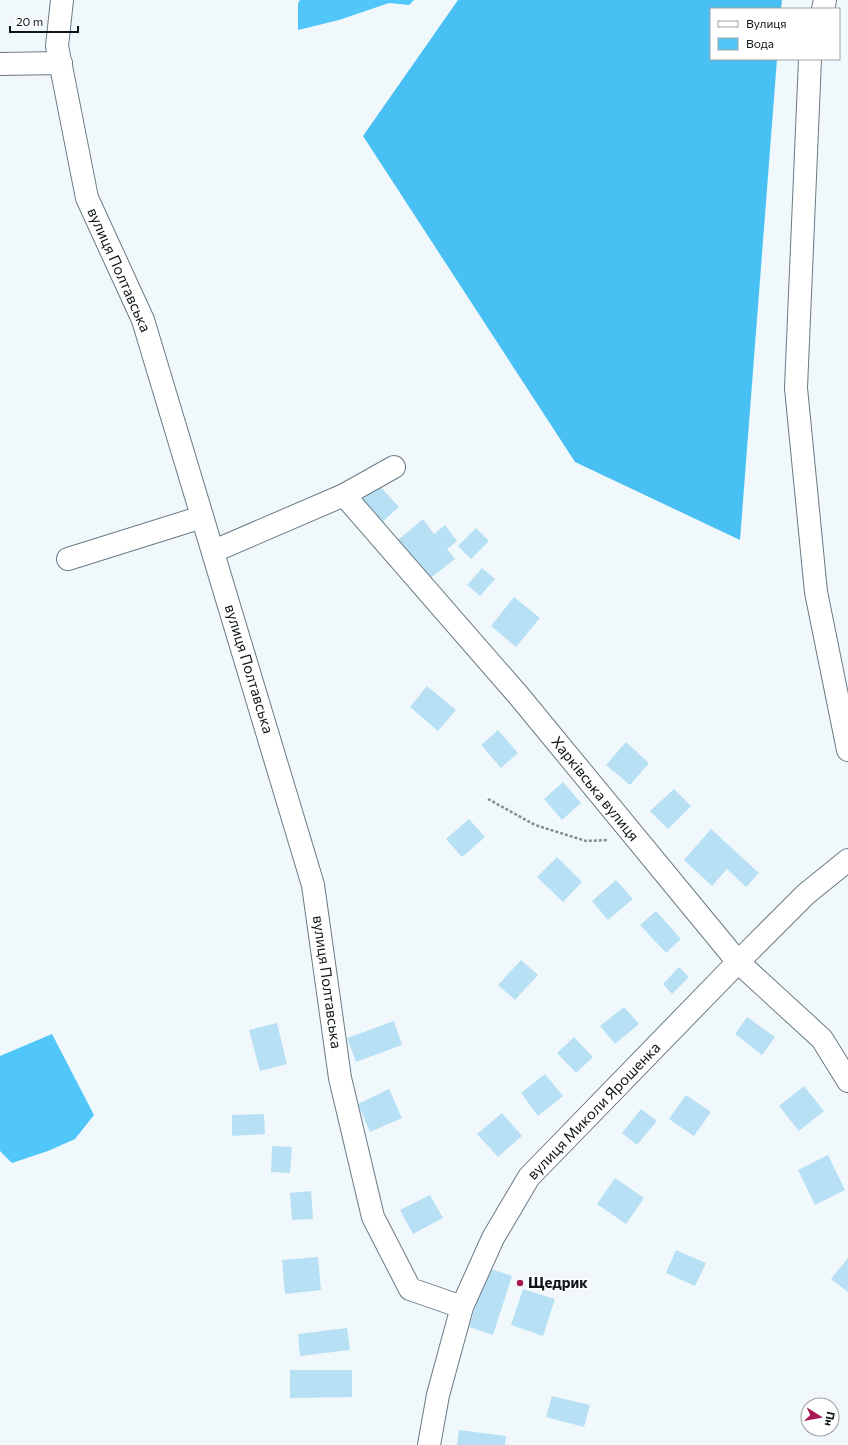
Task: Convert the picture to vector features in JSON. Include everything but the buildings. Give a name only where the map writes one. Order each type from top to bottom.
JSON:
[{"type":"main road","name":"вулиця Полтавська","points":[[62,0],[57,46],[87,198],[143,320],[202,517],[214,551],[313,885],[340,1078],[373,1217],[410,1289],[462,1307]]},
{"type":"main road","points":[[810,60],[796,388],[816,592],[848,750]]},
{"type":"main road","points":[[808,96],[814,60]]},
{"type":"main road","points":[[0,64],[61,63]]},
{"type":"main road","points":[[214,551],[344,495],[394,467]]},
{"type":"main road","name":"Харківська вулиця","points":[[344,495],[520,696],[738,962],[822,1039],[848,1081]]},
{"type":"main road","points":[[68,559],[202,517]]},
{"type":"main road","name":"вулиця Миколи Ярошенка","points":[[429,1445],[438,1395],[462,1307],[493,1238],[529,1177],[806,894],[848,860]]},
{"type":"path","points":[[488,799],[535,825],[586,841],[637,840]]},
{"type":"shaded area","points":[[458,0],[782,0],[781,8],[710,8],[710,60],[777,60],[740,540],[575,462],[363,136]]},
{"type":"water","points":[[300,0],[414,0],[409,5],[389,3],[339,20],[298,30],[298,3]]},
{"type":"water","points":[[52,1034],[94,1115],[75,1139],[48,1151],[12,1163],[0,1151],[0,1056]]},
{"type":"place","name":"Щедрик","points":[[520,1283]]}]
